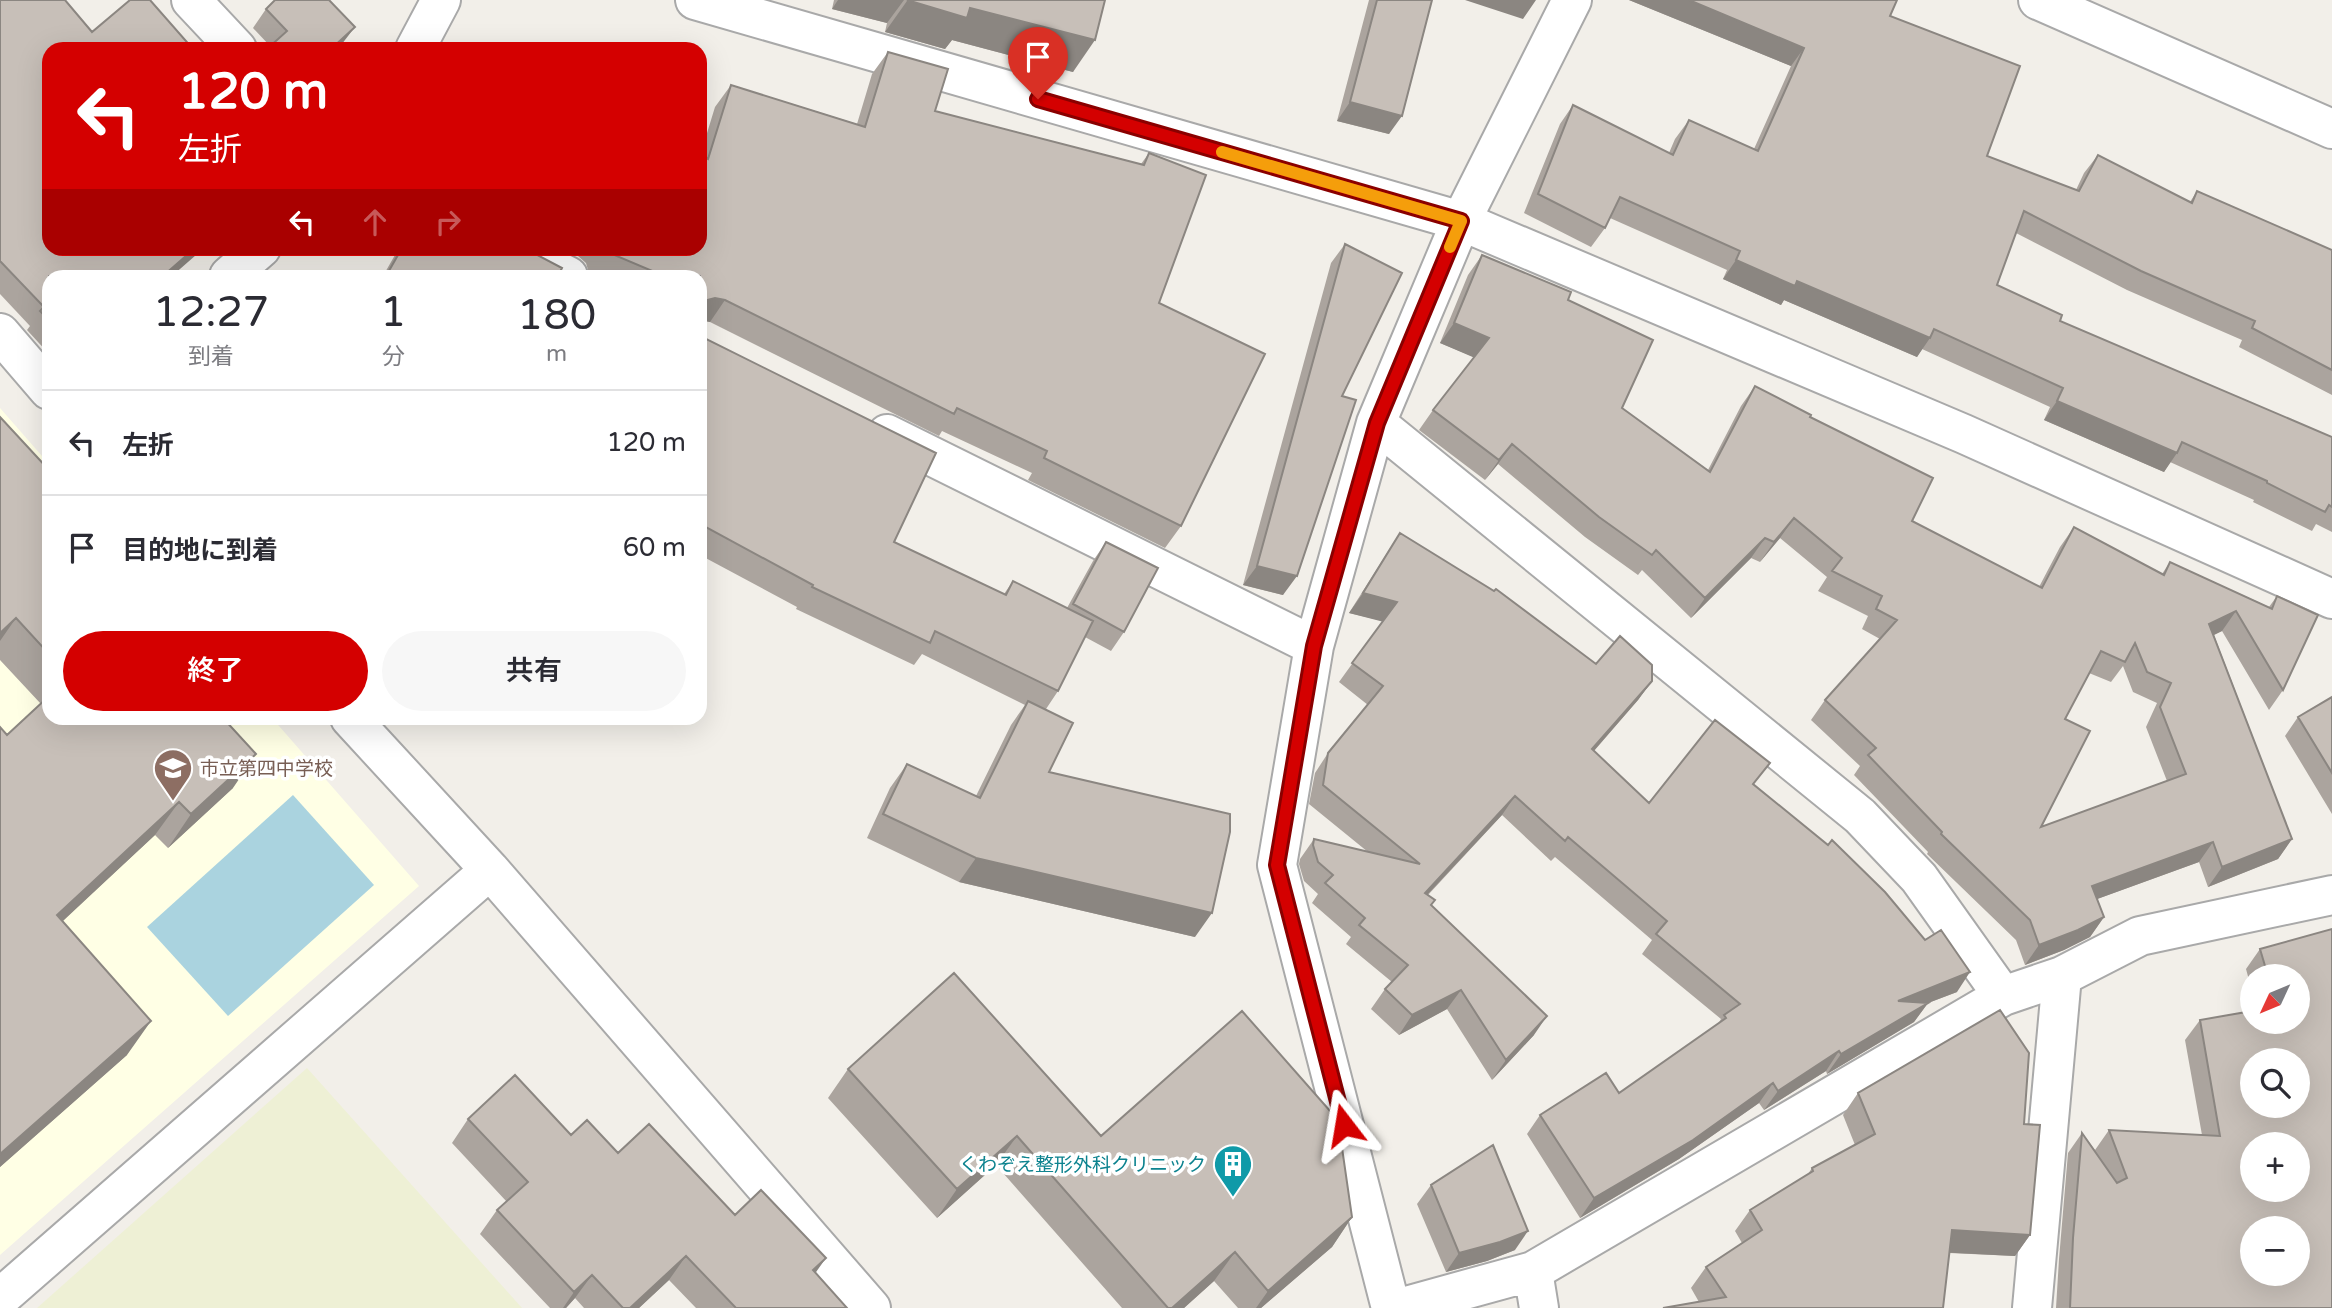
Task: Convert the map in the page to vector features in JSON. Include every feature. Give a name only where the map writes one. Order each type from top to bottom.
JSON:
[{"type":"street","points":[[191,0],[230,42]]},
{"type":"street","points":[[419,42],[441,0]]},
{"type":"street","points":[[695,0],[1461,221],[1964,434],[2332,599]]},
{"type":"street","points":[[1391,1308],[1277,865],[1314,646],[1377,423],[1461,221],[1573,0]]},
{"type":"street","points":[[2038,0],[2332,129]]},
{"type":"street","points":[[236,270],[252,256]]},
{"type":"street","points":[[528,256],[556,270]]},
{"type":"street","points":[[0,333],[42,382]]},
{"type":"street","points":[[850,416],[1314,646]]},
{"type":"street","points":[[1377,423],[1860,816],[1919,878],[2003,996]]},
{"type":"street","points":[[355,725],[490,870],[871,1308]]},
{"type":"street","points":[[0,1298],[490,870]]},
{"type":"street","points":[[1399,1308],[1533,1271],[2003,996],[2062,976],[2140,936],[2332,895]]},
{"type":"street","points":[[2032,1308],[2062,976]]},
{"type":"street","points":[[1533,1271],[1539,1308]]},
{"type":"shaded area","name":"市立第四中学校","points":[[0,408],[42,456],[42,725],[278,725],[419,886],[0,1255]]},
{"type":"shaded area","points":[[307,1068],[522,1308],[37,1308]]},
{"type":"water","points":[[293,795],[374,885],[228,1016],[147,927]]},
{"type":"building","points":[[0,0],[65,0],[92,32],[130,0],[150,0],[187,42],[42,42],[42,256],[186,256],[170,270],[42,270],[42,305],[0,261]]},
{"type":"building","points":[[275,0],[329,0],[355,27],[339,42],[275,42],[287,31],[266,9]]},
{"type":"building","points":[[907,0],[1105,0],[1095,40],[970,8],[967,18]]},
{"type":"building","points":[[1377,0],[1432,0],[1402,116],[1350,102]]},
{"type":"building","points":[[1689,0],[1897,0],[1890,16],[2020,66],[1987,156],[2079,191],[2098,155],[2192,203],[2197,191],[2332,250],[2332,370],[2252,328],[2255,321],[2141,271],[2024,211],[1997,285],[2062,315],[2060,321],[2332,437],[2332,507],[2329,505],[2325,512],[2267,481],[2182,442],[2177,453],[2057,401],[2063,388],[1934,329],[1930,338],[1797,281],[1795,286],[1736,260],[1740,251],[1620,197],[1605,228],[1538,194],[1573,105],[1673,155],[1689,120],[1758,151],[1804,48]]},
{"type":"building","points":[[888,52],[948,69],[935,111],[1144,165],[1149,153],[1206,175],[1159,303],[1265,354],[1181,526],[1044,458],[1047,451],[957,408],[954,414],[725,300],[715,298],[707,300],[707,270],[650,270],[617,256],[707,256],[707,158],[731,85],[865,127]]},
{"type":"building","points":[[1345,244],[1402,273],[1342,396],[1356,400],[1297,576],[1257,566]]},
{"type":"building","points":[[1482,255],[1571,292],[1568,300],[1653,340],[1622,408],[1710,472],[1755,386],[1811,415],[1810,417],[1933,478],[1912,521],[2042,588],[2074,527],[2164,575],[2170,562],[2272,609],[2277,596],[2318,615],[2283,690],[2236,611],[2209,624],[2292,839],[2222,867],[2213,842],[2092,886],[2104,917],[2039,945],[2030,920],[1941,834],[1868,755],[1876,748],[1825,700],[1897,620],[1876,609],[1882,596],[1832,571],[1842,558],[1794,518],[1774,542],[1765,538],[1705,598],[1656,550],[1652,555],[1599,517],[1512,444],[1499,460],[1433,410],[1489,338],[1454,323]],"holes":[[[2135,643],[2147,672],[2171,683],[2160,707],[2186,774],[2041,827],[2090,731],[2065,719],[2101,651],[2125,662]]]},
{"type":"building","points":[[397,256],[539,256],[562,268],[561,270],[389,270]]},
{"type":"building","points":[[707,339],[936,453],[894,542],[1006,595],[1013,581],[1093,621],[1058,691],[935,631],[930,643],[812,587],[813,585],[707,528]]},
{"type":"building","points":[[0,417],[42,462],[42,646],[16,618],[0,633]]},
{"type":"building","points":[[1400,533],[1494,591],[1496,589],[1596,664],[1620,636],[1652,665],[1652,681],[1592,749],[1649,803],[1715,720],[1770,763],[1753,784],[1828,845],[1832,840],[1885,892],[1925,940],[1941,930],[1970,972],[1898,1001],[1928,1003],[1841,1054],[1839,1051],[1778,1091],[1773,1083],[1693,1140],[1594,1198],[1540,1115],[1606,1073],[1619,1093],[1726,1018],[1724,1015],[1740,1004],[1656,934],[1667,921],[1568,837],[1565,841],[1515,796],[1425,893],[1435,900],[1431,905],[1547,1016],[1506,1060],[1461,990],[1412,1015],[1385,989],[1408,965],[1359,925],[1365,918],[1325,883],[1333,875],[1318,862],[1313,845],[1314,839],[1420,864],[1323,785],[1328,753],[1383,686],[1352,663],[1397,602],[1363,593]]},
{"type":"building","points":[[1106,542],[1158,568],[1124,632],[1073,604]]},
{"type":"building","points":[[2332,697],[2332,773],[2298,717]]},
{"type":"building","points":[[1028,701],[1073,723],[1049,772],[1230,814],[1230,832],[1212,913],[976,858],[883,814],[907,764],[980,798]]},
{"type":"building","points":[[42,702],[42,725],[229,725],[256,754],[191,814],[179,802],[57,915],[151,1021],[0,1154],[0,727],[7,735]]},
{"type":"building","points":[[2332,929],[2332,1308],[2070,1308],[2082,1133],[2117,1183],[2127,1178],[2109,1130],[2220,1136],[2200,1020],[2240,1013],[2240,1034],[2310,1034],[2310,964],[2264,964],[2260,949]]},
{"type":"building","points":[[954,973],[1101,1136],[1242,1011],[1338,1120],[1352,1217],[1268,1291],[1235,1252],[1172,1308],[1168,1308],[1017,1136],[957,1189],[848,1069]]},
{"type":"building","points":[[2000,1010],[2029,1053],[2024,1124],[2040,1125],[2030,1235],[1952,1230],[1943,1308],[1663,1308],[1726,1297],[1706,1267],[1762,1230],[1750,1210],[1813,1171],[1812,1168],[1875,1134],[1858,1093]]},
{"type":"building","points":[[515,1075],[571,1135],[587,1120],[618,1153],[649,1124],[735,1215],[761,1190],[826,1258],[813,1270],[847,1308],[736,1308],[686,1256],[630,1308],[623,1308],[592,1275],[574,1292],[497,1210],[528,1182],[468,1119]]},
{"type":"building","points":[[1493,1145],[1528,1231],[1459,1253],[1431,1185]]},
{"type":"slow traffic","points":[[1222,152],[1461,221],[1450,247]]},
{"type":"place","name":"市立第四中学校","points":[[173,802]]},
{"type":"place","name":"くわぞえ整形外科クリニック","points":[[1233,1198]]},
{"type":"route","points":[[1038,99],[1461,221],[1377,423],[1314,646],[1277,865],[1344,1125]]}]
